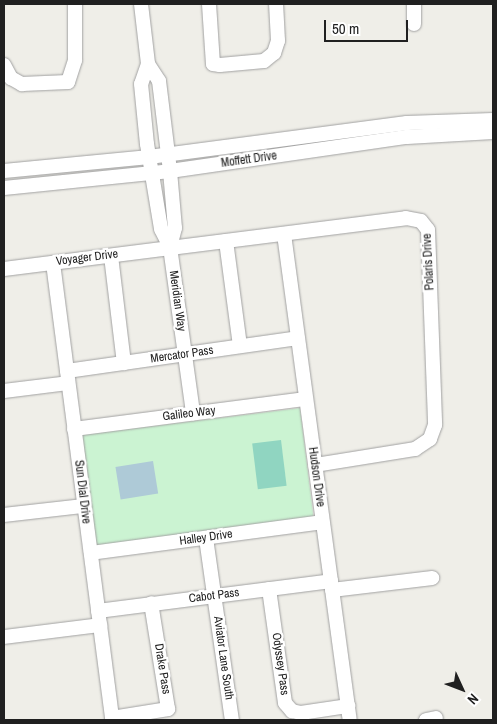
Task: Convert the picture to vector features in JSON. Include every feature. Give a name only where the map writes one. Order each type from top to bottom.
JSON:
[{"type":"street","points":[[4,65],[11,78],[22,84],[68,82],[75,60],[75,4]]},
{"type":"street","points":[[141,4],[148,64]]},
{"type":"street","points":[[208,4],[213,64],[270,58],[278,41],[276,4]]},
{"type":"street","points":[[414,4],[414,24]]},
{"type":"street","name":"Meridian Way","points":[[148,64],[159,81],[170,171],[175,228],[170,247]]},
{"type":"street","name":"Meridian Way","points":[[148,64],[141,84],[151,173],[161,229],[170,247],[193,413]]},
{"type":"street","name":"Moffett Drive","points":[[4,171],[167,155],[407,123],[493,120]]},
{"type":"street","name":"Moffett Drive","points":[[4,188],[170,171],[408,137],[493,132]]},
{"type":"street","name":"Polaris Drive","points":[[170,247],[406,218],[421,220],[428,230],[435,425],[430,439],[415,449],[315,465]]},
{"type":"street","name":"Hudson Drive","points":[[284,234],[304,398],[349,713]]},
{"type":"street","points":[[226,241],[240,346]]},
{"type":"street","name":"Voyager Drive","points":[[4,269],[170,247]]},
{"type":"street","points":[[111,256],[124,363]]},
{"type":"street","name":"Sun Dial Drive","points":[[53,263],[112,719]]},
{"type":"street","name":"Mercator Pass","points":[[4,391],[124,363],[298,338]]},
{"type":"street","name":"Galileo Way","points":[[74,429],[304,398]]},
{"type":"street","points":[[4,515],[83,506]]},
{"type":"street","name":"Halley Drive","points":[[90,553],[322,522]]},
{"type":"street","name":"Aviator Lane South","points":[[206,538],[232,720]]},
{"type":"street","name":"Cabot Pass","points":[[4,637],[99,618],[151,603],[269,589],[432,578]]},
{"type":"street","name":"Odyssey Pass","points":[[269,589],[285,703],[292,710],[301,713],[349,713]]},
{"type":"street","name":"Drake Pass","points":[[112,719],[168,709],[151,603]]},
{"type":"green space","points":[[300,408],[314,519],[95,546],[82,435]]},
{"type":"green space","points":[[281,440],[287,486],[258,489],[252,444]]},
{"type":"water","points":[[153,461],[158,494],[121,500],[115,467]]}]
